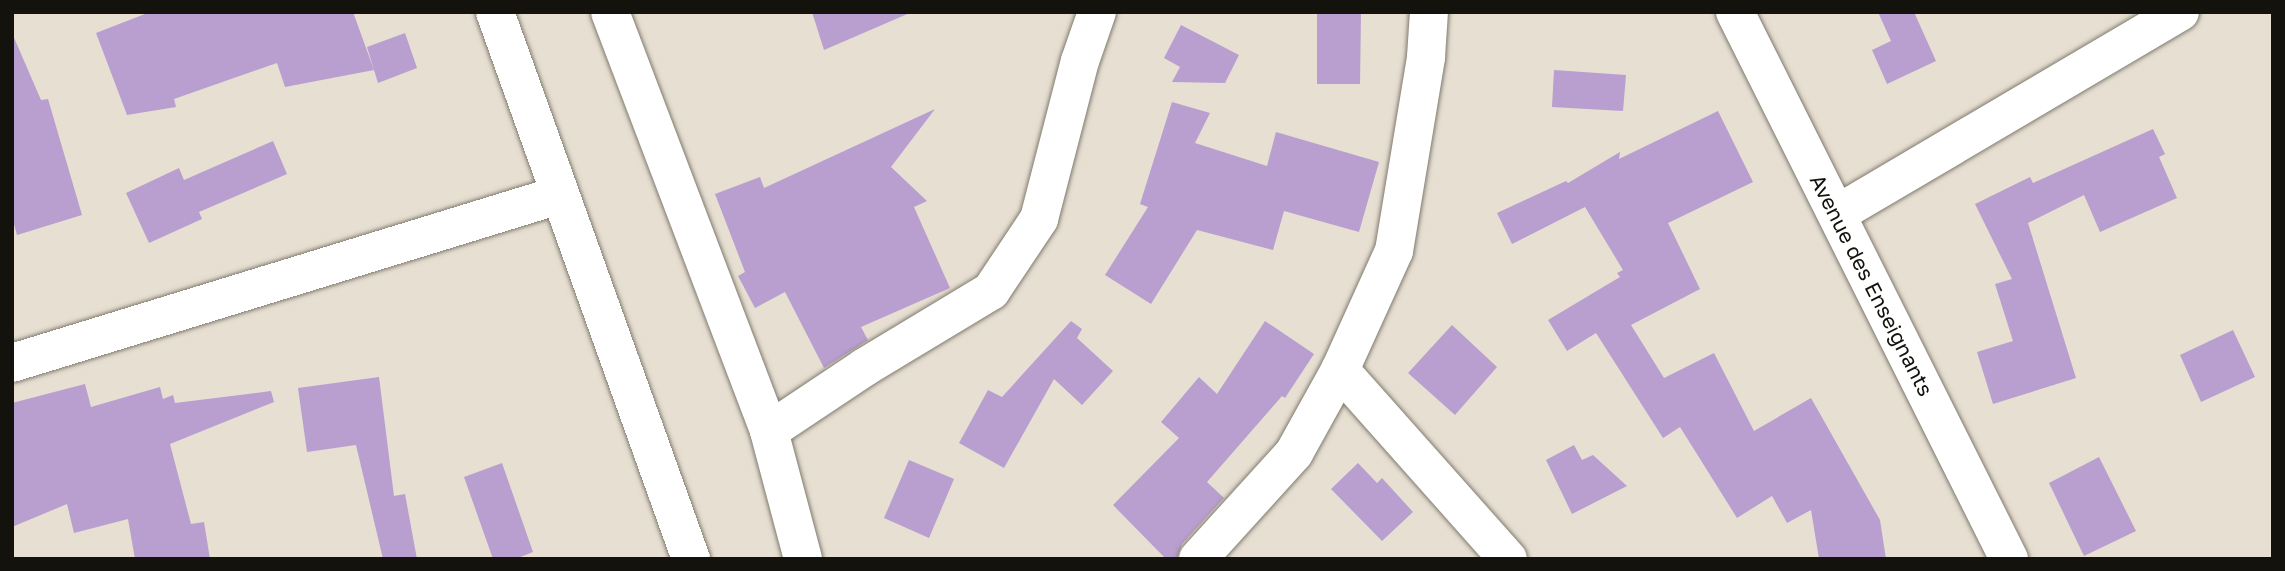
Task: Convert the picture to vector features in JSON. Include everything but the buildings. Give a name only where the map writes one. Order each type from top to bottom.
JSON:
[{"type":"main road","points":[[495,12],[691,559]]},
{"type":"main road","points":[[610,12],[769,431],[803,559]]},
{"type":"main road","points":[[769,431],[865,367],[991,291],[1039,219],[1080,61],[1097,12]]},
{"type":"main road","points":[[1198,559],[1294,453],[1340,370],[1394,251],[1426,57],[1429,12]]},
{"type":"main road","name":"Avenue des Enseignants","points":[[1735,12],[2009,559]]},
{"type":"main road","points":[[1837,214],[2180,12]]},
{"type":"main road","points":[[12,363],[559,195]]},
{"type":"main road","points":[[1340,370],[1508,559]]}]
